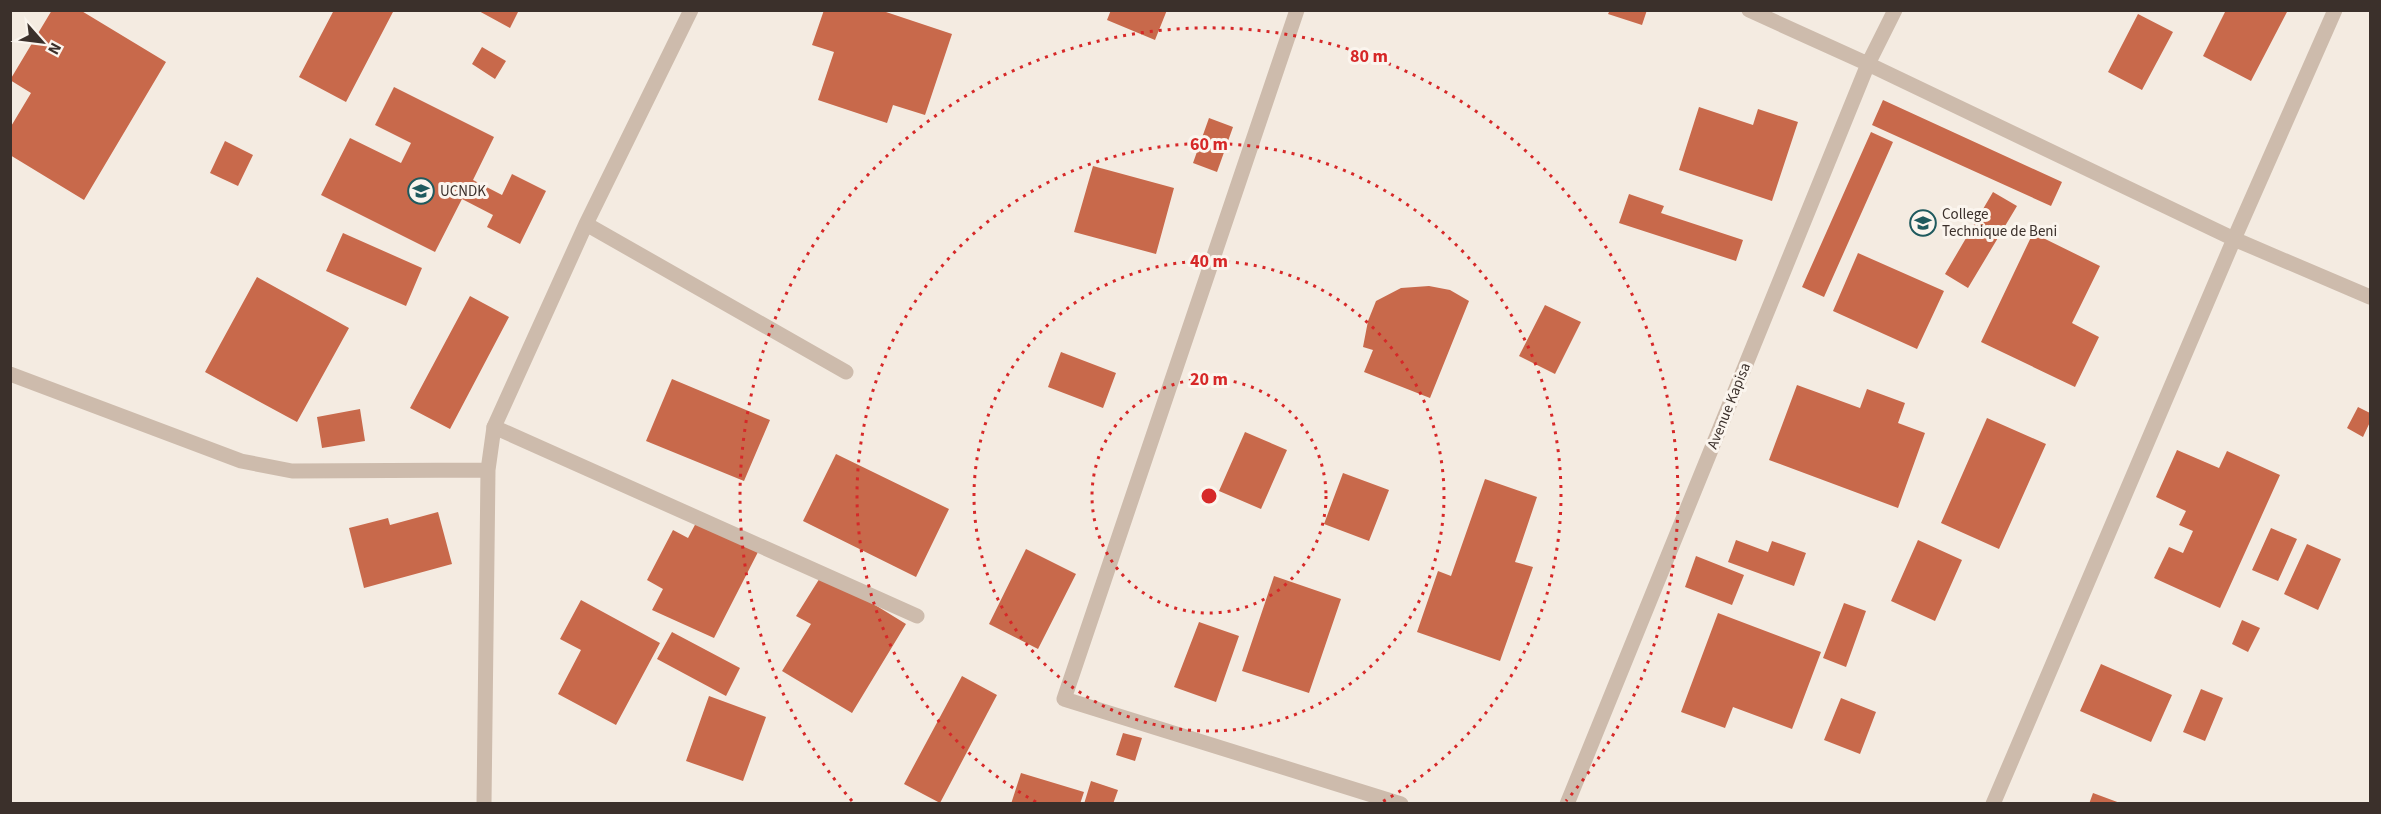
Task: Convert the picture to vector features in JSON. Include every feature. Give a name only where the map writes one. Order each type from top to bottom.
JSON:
[{"type":"street","points":[[484,804],[488,470],[495,427],[586,224],[691,10]]},
{"type":"street","points":[[1297,10],[1064,699],[1401,804]]},
{"type":"street","points":[[1749,10],[1868,64],[2234,239],[2370,297]]},
{"type":"street","name":"Avenue Kapisa","points":[[1567,804],[1868,64],[1896,10]]},
{"type":"street","points":[[1993,804],[2234,239],[2335,10]]},
{"type":"street","points":[[586,224],[846,372]]},
{"type":"street","points":[[10,374],[251,463],[292,471],[488,470]]},
{"type":"street","points":[[495,427],[917,616]]},
{"type":"building","points":[[52,10],[80,10],[166,62],[84,200],[10,155],[10,128],[31,93],[10,80]]},
{"type":"building","points":[[334,10],[394,10],[346,102],[299,77]]},
{"type":"building","points":[[477,10],[519,10],[510,28]]},
{"type":"building","points":[[824,10],[880,10],[952,34],[925,115],[893,105],[887,123],[818,100],[834,52],[812,45]]},
{"type":"building","points":[[1111,10],[1167,10],[1155,40],[1107,20]]},
{"type":"building","points":[[1610,10],[1647,10],[1642,25],[1608,14]]},
{"type":"building","points":[[2226,10],[2288,10],[2251,81],[2203,56]]},
{"type":"building","points":[[2138,14],[2173,32],[2142,90],[2108,72]]},
{"type":"building","points":[[482,47],[506,61],[495,79],[472,64]]},
{"type":"building","points":[[394,87],[494,137],[473,180],[502,195],[512,174],[546,191],[520,244],[487,227],[493,215],[462,199],[435,252],[321,195],[350,138],[401,163],[411,143],[375,125]]},
{"type":"building","points":[[1883,100],[2062,182],[2051,206],[1872,125]]},
{"type":"building","points":[[1699,107],[1753,125],[1758,109],[1798,122],[1772,201],[1679,170]]},
{"type":"building","points":[[1209,118],[1233,127],[1217,172],[1193,163]]},
{"type":"building","points":[[1871,132],[1893,142],[1824,297],[1802,287]]},
{"type":"building","points":[[225,141],[253,155],[238,186],[210,173]]},
{"type":"building","points":[[1093,166],[1174,188],[1156,254],[1074,232]]},
{"type":"building","points":[[1993,192],[2017,206],[1968,288],[1945,274]]},
{"type":"building","points":[[1629,194],[1664,206],[1661,213],[1743,240],[1736,261],[1619,223]]},
{"type":"building","points":[[343,233],[422,268],[406,306],[326,271]]},
{"type":"building","points":[[2033,233],[2100,266],[2072,323],[2099,337],[2075,387],[1981,342]]},
{"type":"building","points":[[1858,253],[1944,291],[1917,349],[1833,311]]},
{"type":"building","points":[[257,277],[349,328],[297,422],[205,372]]},
{"type":"building","points":[[1429,286],[1450,290],[1469,301],[1430,398],[1364,372],[1373,350],[1363,347],[1368,321],[1376,301],[1401,288]]},
{"type":"building","points":[[470,296],[509,317],[450,429],[410,408]]},
{"type":"building","points":[[1545,305],[1581,322],[1555,374],[1519,356]]},
{"type":"building","points":[[1061,352],[1116,373],[1103,408],[1048,387]]},
{"type":"building","points":[[672,379],[770,420],[744,481],[646,441]]},
{"type":"building","points":[[1797,385],[1860,408],[1867,389],[1905,403],[1898,423],[1925,433],[1898,508],[1769,460]]},
{"type":"building","points":[[2358,407],[2370,413],[2370,422],[2363,437],[2347,428]]},
{"type":"building","points":[[360,409],[365,441],[322,448],[317,417]]},
{"type":"building","points":[[1987,418],[2046,444],[1999,549],[1941,523]]},
{"type":"building","points":[[1245,432],[1287,450],[1261,509],[1219,491]]},
{"type":"building","points":[[2177,450],[2219,468],[2227,451],[2280,475],[2220,608],[2154,578],[2169,547],[2183,553],[2193,531],[2179,525],[2186,511],[2156,497]]},
{"type":"building","points":[[836,454],[949,509],[916,577],[803,521]]},
{"type":"building","points":[[1343,473],[1389,490],[1369,541],[1324,524]]},
{"type":"building","points":[[1485,479],[1537,497],[1515,562],[1533,567],[1500,661],[1417,632],[1438,571],[1451,576]]},
{"type":"building","points":[[438,512],[452,564],[364,588],[349,528],[388,518],[390,525]]},
{"type":"building","points":[[697,521],[758,552],[714,638],[652,610],[663,589],[647,580],[673,530],[688,538]]},
{"type":"building","points":[[2271,528],[2297,539],[2278,581],[2252,570]]},
{"type":"building","points":[[1736,540],[1768,552],[1772,541],[1806,553],[1794,586],[1728,562]]},
{"type":"building","points":[[1918,540],[1962,560],[1935,621],[1891,601]]},
{"type":"building","points":[[2307,544],[2341,559],[2318,610],[2284,594]]},
{"type":"building","points":[[1026,549],[1076,574],[1038,649],[989,624]]},
{"type":"building","points":[[1696,556],[1744,575],[1732,605],[1685,587]]},
{"type":"building","points":[[823,573],[906,624],[852,713],[782,671],[811,624],[796,616]]},
{"type":"building","points":[[1274,576],[1341,599],[1309,693],[1242,671]]},
{"type":"building","points":[[581,600],[660,643],[616,725],[558,694],[581,650],[560,639]]},
{"type":"building","points":[[1844,603],[1866,611],[1846,667],[1823,658]]},
{"type":"building","points":[[1718,613],[1821,652],[1792,729],[1733,707],[1725,728],[1681,712]]},
{"type":"building","points":[[2242,620],[2260,628],[2248,652],[2232,644]]},
{"type":"building","points":[[1199,622],[1239,636],[1216,702],[1174,687]]},
{"type":"building","points":[[672,632],[740,668],[726,696],[657,659]]},
{"type":"building","points":[[2101,664],[2172,695],[2151,742],[2080,711]]},
{"type":"building","points":[[962,676],[997,695],[940,803],[904,784]]},
{"type":"building","points":[[2201,689],[2223,698],[2205,741],[2183,732]]},
{"type":"building","points":[[709,696],[766,717],[743,781],[686,761]]},
{"type":"building","points":[[1841,698],[1876,712],[1860,754],[1824,740]]},
{"type":"building","points":[[1123,733],[1142,738],[1135,761],[1116,755]]},
{"type":"building","points":[[1021,773],[1084,792],[1080,804],[1011,804]]},
{"type":"building","points":[[1091,781],[1118,790],[1113,804],[1084,804]]},
{"type":"building","points":[[2093,793],[2120,803],[2120,804],[2089,804]]},
{"type":"place","name":"UCNDK","points":[[421,191]]},
{"type":"place","name":"College Technique de Beni","points":[[1923,223]]}]
